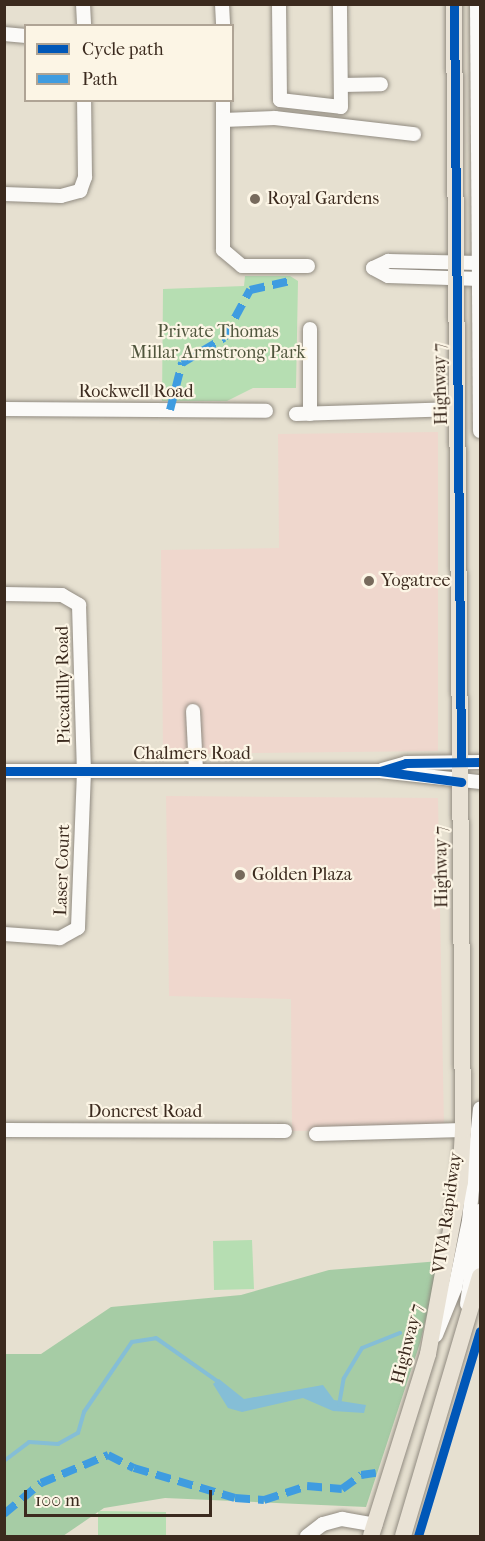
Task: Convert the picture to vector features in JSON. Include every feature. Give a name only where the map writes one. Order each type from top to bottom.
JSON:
[{"type":"main road","name":"Highway 7","points":[[373,1531],[428,1354],[460,1182],[463,1131],[454,4]]},
{"type":"main road","points":[[403,1536],[463,1345],[480,1276]]},
{"type":"street","points":[[83,4],[84,24]]},
{"type":"street","points":[[222,4],[223,24]]},
{"type":"street","points":[[279,4],[280,100],[340,107],[342,85],[340,4]]},
{"type":"street","points":[[477,4],[480,431]]},
{"type":"street","points":[[4,34],[24,36]]},
{"type":"street","points":[[342,85],[381,84]]},
{"type":"street","points":[[4,194],[61,196],[80,191],[85,177],[84,102]]},
{"type":"street","points":[[223,102],[223,250],[242,266],[308,266]]},
{"type":"street","points":[[223,120],[275,118],[414,134]]},
{"type":"street","points":[[480,262],[456,269],[388,276],[373,268],[388,261],[456,269],[480,279]]},
{"type":"street","points":[[310,329],[303,414],[458,409]]},
{"type":"street","name":"Rockwell Road","points":[[4,410],[266,411]]},
{"type":"street","name":"Piccadilly Road","points":[[4,594],[59,594],[79,605],[84,771]]},
{"type":"street","points":[[193,711],[196,771]]},
{"type":"street","name":"Chalmers Road","points":[[380,771],[406,763],[480,762]]},
{"type":"street","name":"Chalmers Road","points":[[4,771],[380,771],[461,782],[480,782]]},
{"type":"street","name":"Laser Court","points":[[4,934],[60,938],[78,928],[84,771]]},
{"type":"street","name":"VIVA Rapidway","points":[[428,1354],[460,1266],[480,1109]]},
{"type":"street","name":"Doncrest Road","points":[[4,1130],[285,1131]]},
{"type":"street","points":[[316,1134],[463,1131]]},
{"type":"street","name":"VIVA Rapidway","points":[[463,1345],[480,1211]]},
{"type":"street","points":[[307,1536],[323,1524],[342,1520],[373,1531]]},
{"type":"shaded area","points":[[438,432],[438,751],[163,754],[161,550],[279,548],[278,434]]},
{"type":"shaded area","points":[[166,796],[438,798],[444,1129],[292,1131],[291,999],[169,996]]},
{"type":"green space","name":"Private Thomas Millar Armstrong Park","points":[[245,276],[290,276],[298,281],[296,388],[253,388],[227,401],[162,401],[163,289],[244,286]]},
{"type":"green space","points":[[252,1240],[254,1289],[214,1290],[213,1241]]},
{"type":"green space","points":[[440,1261],[420,1343],[366,1507],[165,1498],[104,1508],[63,1536],[5,1536],[4,1354],[41,1354],[111,1307],[241,1295],[329,1270]]},
{"type":"green space","points":[[98,1511],[166,1512],[166,1536],[98,1536]]},
{"type":"water","points":[[219,1379],[244,1399],[323,1385],[334,1400],[366,1405],[364,1413],[333,1411],[303,1398],[242,1412],[228,1408],[213,1384]]},
{"type":"waterway","points":[[339,1405],[344,1378],[362,1348],[400,1333]]},
{"type":"waterway","points":[[4,1461],[29,1442],[58,1444],[78,1433],[84,1412],[132,1342],[156,1338],[217,1381]]},
{"type":"marked path","points":[[170,410],[182,363],[224,338],[250,290],[290,281]]},
{"type":"marked path","points":[[4,1514],[41,1483],[108,1455],[134,1468],[235,1498],[264,1500],[307,1486],[342,1489],[361,1475],[376,1473]]},
{"type":"cycle path","points":[[454,4],[461,762]]},
{"type":"cycle path","points":[[380,771],[406,763],[480,762]]},
{"type":"cycle path","points":[[4,771],[380,771],[461,782]]},
{"type":"cycle path","points":[[418,1536],[480,1331]]},
{"type":"place","name":"Royal Gardens","points":[[255,199]]},
{"type":"place","name":"Yogatree","points":[[369,581]]},
{"type":"place","name":"Golden Plaza","points":[[240,875]]}]
